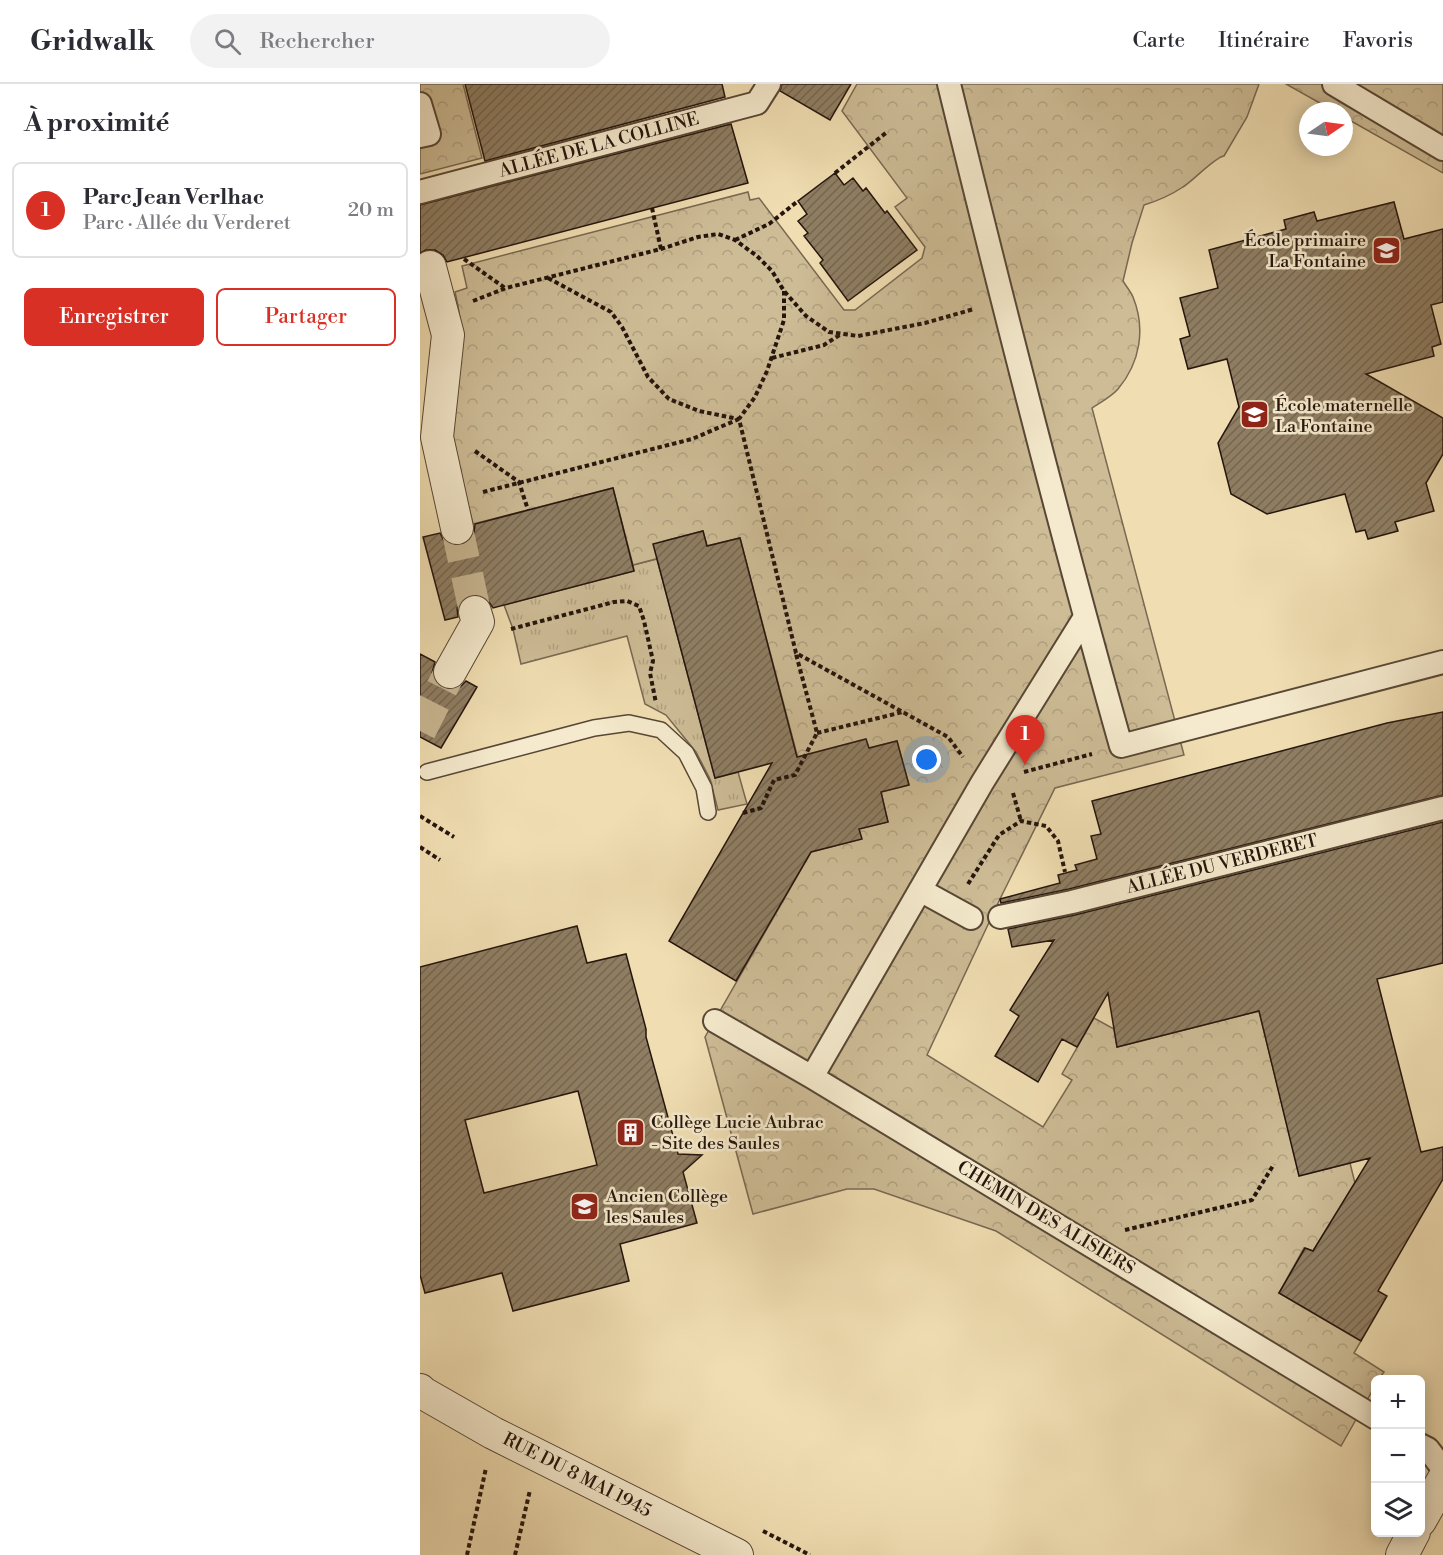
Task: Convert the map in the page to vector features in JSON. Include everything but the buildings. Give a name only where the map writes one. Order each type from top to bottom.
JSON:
[{"type":"street","name":"ALLÉE DE LA COLLINE","points":[[420,192],[757,104],[769,84]]},
{"type":"street","points":[[949,84],[1002,301],[1120,746],[1443,662]]},
{"type":"street","points":[[1334,84],[1443,149]]},
{"type":"street","points":[[420,104],[429,134],[420,136]]},
{"type":"street","points":[[430,267],[448,335],[437,437],[454,514]]},
{"type":"street","points":[[450,672],[477,617]]},
{"type":"street","points":[[812,1077],[982,783],[1085,617]]},
{"type":"street","name":"ALLÉE DU VERDERET","points":[[1000,917],[1072,902],[1443,808]]},
{"type":"street","points":[[920,890],[962,913]]},
{"type":"street","name":"CHEMIN DES ALISIERS","points":[[715,1021],[812,1077],[1371,1415]]},
{"type":"street","name":"RUE DU 8 MAI 1945","points":[[420,1390],[493,1433],[737,1555]]},
{"type":"street","points":[[1425,1448],[1443,1469]]},
{"type":"street","points":[[1425,1512],[1443,1480]]},
{"type":"street","points":[[1402,1555],[1412,1537]]},
{"type":"lane","points":[[427,772],[594,728],[629,723],[661,730],[686,753],[704,788],[708,812]]},
{"type":"path","points":[[835,173],[887,132]]},
{"type":"path","points":[[735,240],[769,224],[798,201]]},
{"type":"path","points":[[652,208],[661,249]]},
{"type":"path","points":[[442,310],[506,288],[661,249],[698,237],[718,234],[735,240],[757,256],[806,316],[829,332],[858,336],[925,323],[1002,301]]},
{"type":"path","points":[[462,258],[506,288]]},
{"type":"path","points":[[548,278],[611,312],[622,327],[648,377],[669,399],[699,411],[739,419]]},
{"type":"path","points":[[454,514],[692,439],[739,419],[755,397],[772,357],[784,320],[784,291]]},
{"type":"path","points":[[772,357],[824,345],[842,334]]},
{"type":"path","points":[[739,419],[817,733],[795,775],[774,780],[761,808],[743,813]]},
{"type":"path","points":[[477,617],[513,629],[614,603],[627,601],[639,606],[653,661],[650,673],[661,730]]},
{"type":"path","points":[[796,653],[948,737],[982,783],[1120,746]]},
{"type":"path","points":[[817,733],[903,712]]},
{"type":"path","points":[[1008,776],[1021,821]]},
{"type":"path","points":[[420,816],[454,837]]},
{"type":"path","points":[[962,913],[999,835],[1021,821],[1046,826],[1058,841],[1072,902]]},
{"type":"path","points":[[420,848],[440,860]]},
{"type":"path","points":[[1082,1240],[1252,1200],[1274,1164]]},
{"type":"path","points":[[467,1555],[493,1433]]},
{"type":"path","points":[[515,1555],[532,1483],[546,1460]]},
{"type":"green space","points":[[420,84],[463,84],[482,158],[420,174]]},
{"type":"green space","points":[[857,84],[1259,84],[1247,117],[1224,156],[1215,160],[1178,190],[1144,205],[1123,281],[1137,309],[1140,333],[1136,357],[1118,389],[1092,408],[1184,755],[1055,788],[927,1055],[1043,1127],[1072,1080],[1062,1074],[1094,1018],[1114,1029],[1117,1047],[1259,1011],[1298,1170],[1306,1174],[1350,1163],[1355,1183],[1313,1251],[1304,1248],[1279,1293],[1361,1341],[1354,1353],[1384,1372],[1382,1375],[1371,1375],[1371,1393],[1341,1446],[996,1231],[874,1189],[847,1189],[753,1214],[705,1037],[811,852],[861,839],[859,829],[888,822],[881,792],[909,785],[897,741],[800,766],[740,538],[707,546],[703,531],[664,541],[667,556],[633,565],[613,488],[473,524],[449,428],[461,326],[455,292],[467,288],[462,266],[748,192],[750,200],[759,198],[844,310],[855,310],[922,258],[925,247],[895,207],[907,198],[842,111]]},
{"type":"green space","points":[[1286,84],[1443,84],[1443,173],[1353,122],[1353,102],[1318,102]]},
{"type":"green space","points":[[657,559],[715,778],[738,772],[747,804],[718,810],[710,779],[696,752],[666,715],[645,704],[627,636],[521,664],[513,629],[504,605],[634,571],[633,565]]},
{"type":"tunnel","points":[[457,528],[475,612]]},
{"type":"tunnel","points":[[420,731],[450,672]]},
{"type":"place","name":"École primaire La Fontaine","points":[[1387,250]]},
{"type":"place","name":"École maternelle La Fontaine","points":[[1254,415]]},
{"type":"place","name":"Parc Jean Verlhac","points":[[1025,765]]},
{"type":"place","name":"Collège Lucie Aubrac - Site des Saules","points":[[630,1132]]},
{"type":"place","name":"Ancien Collège les Saules","points":[[585,1206]]}]
